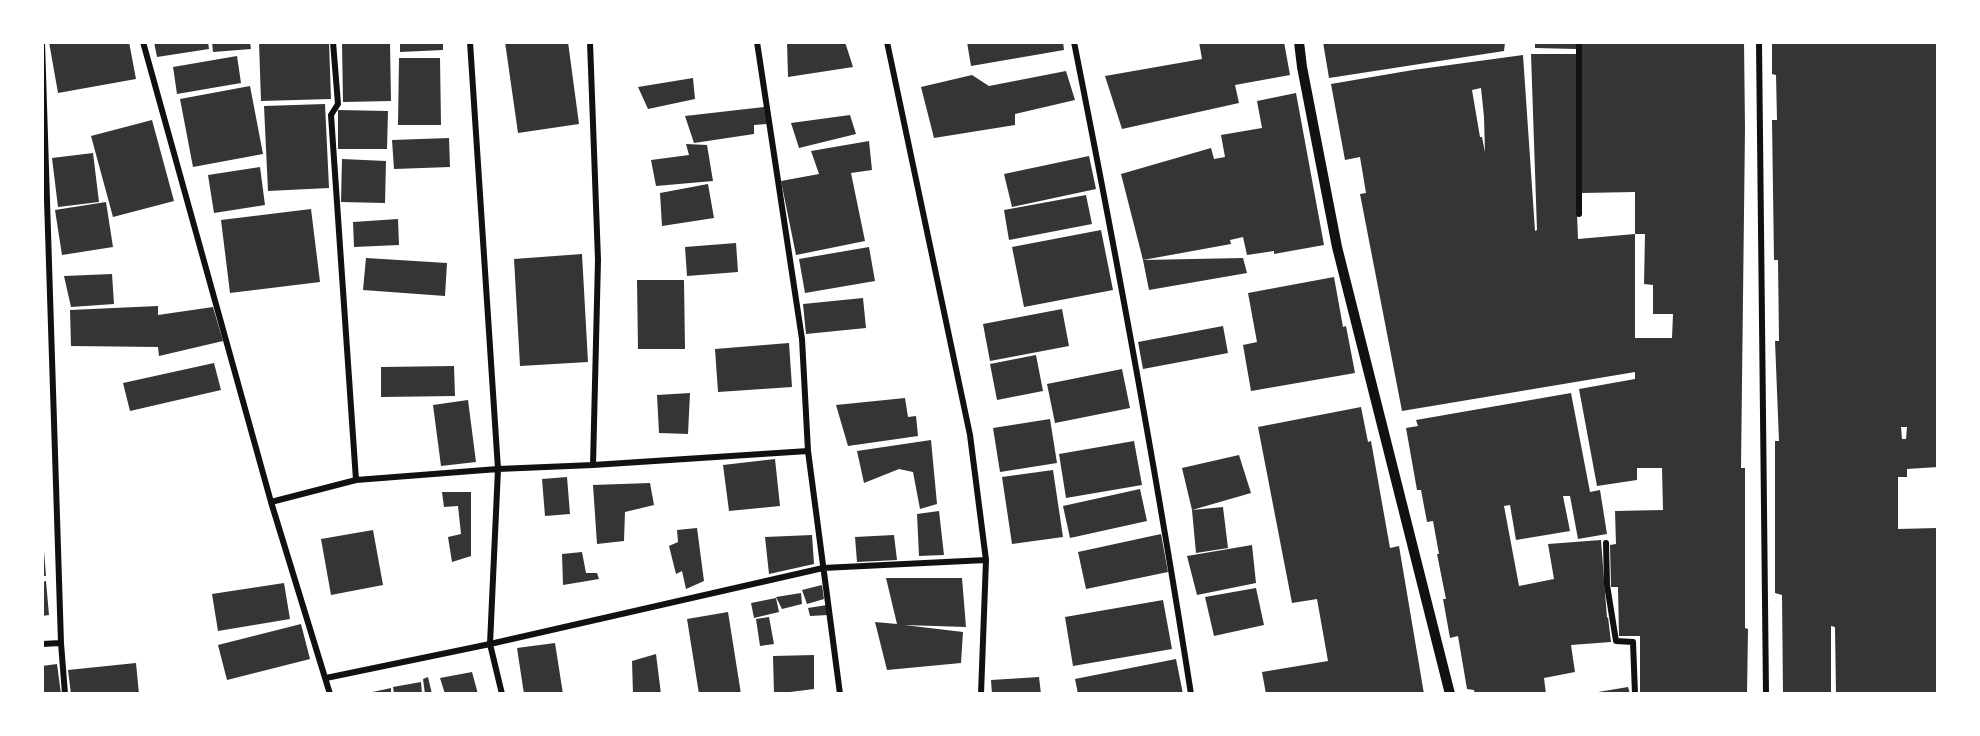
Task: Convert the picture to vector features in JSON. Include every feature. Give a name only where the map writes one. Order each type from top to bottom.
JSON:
[{"type":"street","points":[[42,42],[61,643],[65,694]]},
{"type":"street","points":[[143,42],[271,502],[330,694]]},
{"type":"street","points":[[333,42],[338,104],[331,115],[356,480]]},
{"type":"street","points":[[470,42],[498,469],[490,644],[502,694]]},
{"type":"street","points":[[590,42],[598,260],[593,465]]},
{"type":"street","points":[[757,42],[802,339],[808,451],[840,694]]},
{"type":"street","points":[[887,42],[970,435],[986,560],[981,694]]},
{"type":"street","points":[[1074,42],[1174,585],[1191,694]]},
{"type":"street","points":[[1299,42],[1337,247],[1450,694]]},
{"type":"street","points":[[1579,42],[1579,214]]},
{"type":"street","points":[[1759,42],[1767,694]]},
{"type":"street","points":[[271,502],[356,480],[498,469],[808,451]]},
{"type":"street","points":[[1606,543],[1607,585],[1616,641],[1633,642],[1635,694]]},
{"type":"street","points":[[326,678],[490,644],[823,568],[986,560]]},
{"type":"street","points":[[42,644],[61,643]]},
{"type":"building","points":[[49,42],[129,42],[136,79],[58,93]]},
{"type":"building","points":[[154,42],[208,42],[209,49],[157,57]]},
{"type":"building","points":[[212,42],[250,42],[251,49],[213,52]]},
{"type":"building","points":[[259,42],[329,42],[331,99],[261,101]]},
{"type":"building","points":[[342,42],[390,42],[391,101],[343,102]]},
{"type":"building","points":[[400,42],[443,42],[443,50],[400,52]]},
{"type":"building","points":[[505,42],[568,42],[579,124],[518,133]]},
{"type":"building","points":[[787,42],[845,42],[853,67],[788,77]]},
{"type":"building","points":[[967,42],[1063,42],[1064,50],[971,66]]},
{"type":"building","points":[[1199,42],[1284,42],[1290,75],[1235,85],[1239,103],[1122,129],[1105,76],[1202,59]]},
{"type":"building","points":[[1323,42],[1505,42],[1504,51],[1329,78]]},
{"type":"building","points":[[1535,42],[1576,42],[1576,49],[1535,48]]},
{"type":"building","points":[[1581,42],[1744,42],[1741,468],[1745,468],[1747,694],[1640,694],[1640,636],[1619,636],[1618,587],[1611,587],[1610,545],[1616,544],[1615,511],[1663,510],[1662,468],[1637,468],[1637,480],[1597,486],[1579,389],[1635,379],[1635,372],[1402,411],[1360,194],[1366,193],[1360,157],[1345,160],[1331,84],[1523,55],[1535,231],[1537,230],[1531,54],[1576,54],[1578,239],[1635,234],[1635,192],[1582,193]],"holes":[[[1481,88],[1485,152],[1482,137],[1480,137],[1472,90]],[[1635,234],[1645,234],[1644,284],[1653,285],[1653,314],[1673,314],[1672,338],[1635,338]]]},
{"type":"building","points":[[1772,42],[1938,42],[1938,467],[1907,469],[1907,477],[1898,477],[1898,529],[1938,528],[1938,694],[1836,694],[1835,627],[1831,626],[1831,694],[1783,694],[1782,595],[1775,593],[1775,441],[1779,441],[1775,341],[1779,341],[1778,260],[1774,260],[1772,120],[1777,120],[1776,75],[1772,74]],"holes":[[[1901,427],[1907,427],[1906,439],[1902,439]]]},
{"type":"building","points":[[237,56],[241,83],[177,94],[173,67]]},
{"type":"building","points":[[399,58],[440,58],[441,125],[398,125]]},
{"type":"building","points":[[1066,71],[1075,100],[1015,114],[1015,125],[934,138],[921,87],[972,75],[989,86]]},
{"type":"building","points":[[693,78],[695,99],[648,109],[638,87]]},
{"type":"building","points":[[250,86],[263,154],[193,167],[180,99]]},
{"type":"building","points":[[1296,93],[1324,245],[1274,254],[1274,251],[1247,255],[1243,237],[1230,240],[1231,244],[1143,260],[1121,174],[1211,148],[1214,159],[1225,157],[1221,135],[1262,128],[1257,101]]},
{"type":"building","points":[[325,104],[329,188],[268,191],[264,106]]},
{"type":"building","points":[[764,107],[767,124],[754,125],[754,134],[694,143],[685,116]]},
{"type":"building","points":[[338,110],[388,111],[387,149],[338,149]]},
{"type":"building","points":[[850,115],[856,134],[799,148],[791,123]]},
{"type":"building","points":[[152,120],[174,201],[113,217],[91,136]]},
{"type":"building","points":[[449,138],[450,167],[394,169],[392,140]]},
{"type":"building","points":[[869,141],[872,170],[851,173],[865,241],[796,255],[781,181],[819,174],[811,151]]},
{"type":"building","points":[[686,144],[707,145],[713,181],[656,186],[651,160],[689,155]]},
{"type":"building","points":[[93,153],[99,202],[58,207],[52,158]]},
{"type":"building","points":[[1089,156],[1096,189],[1012,207],[1004,174]]},
{"type":"building","points":[[342,159],[386,161],[385,203],[341,202]]},
{"type":"building","points":[[260,167],[265,205],[214,213],[208,175]]},
{"type":"building","points":[[708,184],[714,218],[662,226],[660,193]]},
{"type":"building","points":[[1086,195],[1092,224],[1009,240],[1004,210]]},
{"type":"building","points":[[106,202],[113,247],[62,255],[55,210]]},
{"type":"building","points":[[311,209],[320,282],[230,293],[221,220]]},
{"type":"building","points":[[398,219],[399,245],[354,247],[353,222]]},
{"type":"building","points":[[1101,230],[1113,290],[1024,307],[1012,247]]},
{"type":"building","points":[[736,243],[738,272],[687,276],[685,247]]},
{"type":"building","points":[[869,247],[875,281],[805,293],[799,259]]},
{"type":"building","points":[[582,254],[588,362],[520,366],[514,259]]},
{"type":"building","points":[[366,258],[447,263],[445,296],[363,290]]},
{"type":"building","points":[[1243,258],[1247,273],[1149,290],[1143,260]]},
{"type":"building","points":[[112,274],[114,304],[71,307],[64,276]]},
{"type":"building","points":[[1334,277],[1343,327],[1346,326],[1355,373],[1251,391],[1243,345],[1257,342],[1248,293]]},
{"type":"building","points":[[637,280],[684,280],[685,349],[638,349]]},
{"type":"building","points":[[863,298],[866,328],[806,334],[803,304]]},
{"type":"building","points":[[158,306],[158,315],[213,307],[223,341],[159,356],[158,347],[71,346],[70,310]]},
{"type":"building","points":[[1062,309],[1069,346],[990,361],[983,324]]},
{"type":"building","points":[[1223,326],[1228,353],[1143,369],[1138,342]]},
{"type":"building","points":[[789,343],[792,387],[718,392],[715,349]]},
{"type":"building","points":[[1036,355],[1043,391],[997,400],[990,364]]},
{"type":"building","points":[[214,363],[221,390],[130,411],[123,383]]},
{"type":"building","points":[[454,366],[455,396],[381,397],[381,367]]},
{"type":"building","points":[[1122,369],[1130,408],[1055,423],[1047,384]]},
{"type":"building","points":[[690,393],[688,434],[659,433],[657,395]]},
{"type":"building","points":[[1571,393],[1590,492],[1600,490],[1607,534],[1578,539],[1570,496],[1563,496],[1570,531],[1516,540],[1510,505],[1504,506],[1519,586],[1554,579],[1548,544],[1601,540],[1611,642],[1571,645],[1575,672],[1544,678],[1546,694],[1475,694],[1474,690],[1467,689],[1458,636],[1450,638],[1433,521],[1427,522],[1421,490],[1417,490],[1406,428],[1418,426],[1416,420]]},
{"type":"building","points":[[905,398],[908,417],[916,416],[918,436],[848,446],[836,405]]},
{"type":"building","points":[[468,400],[476,462],[441,466],[433,405]]},
{"type":"building","points":[[1361,407],[1368,442],[1371,441],[1390,548],[1399,546],[1424,694],[1266,694],[1262,672],[1328,661],[1317,599],[1292,603],[1258,427]]},
{"type":"building","points":[[1050,419],[1057,463],[1000,472],[993,428]]},
{"type":"building","points":[[931,440],[937,504],[920,509],[913,472],[899,469],[864,483],[857,451]]},
{"type":"building","points":[[1134,441],[1142,485],[1066,498],[1059,454]]},
{"type":"building","points":[[1239,455],[1251,493],[1192,510],[1182,468]]},
{"type":"building","points":[[775,459],[780,506],[729,511],[723,465]]},
{"type":"building","points":[[1053,470],[1063,537],[1012,544],[1002,477]]},
{"type":"building","points":[[567,477],[570,514],[545,516],[542,479]]},
{"type":"building","points":[[650,483],[654,505],[625,512],[624,541],[597,544],[593,485]]},
{"type":"building","points":[[1140,489],[1147,521],[1070,538],[1063,506]]},
{"type":"building","points":[[442,492],[471,492],[471,556],[452,562],[448,537],[461,534],[458,506],[444,507]]},
{"type":"building","points":[[1223,507],[1228,548],[1196,553],[1192,510]]},
{"type":"building","points":[[939,511],[944,555],[919,556],[917,514]]},
{"type":"building","points":[[697,528],[704,581],[686,589],[682,571],[676,574],[669,546],[678,542],[677,530]]},
{"type":"building","points":[[373,530],[383,585],[331,595],[321,539]]},
{"type":"building","points":[[1161,534],[1168,572],[1086,589],[1078,552]]},
{"type":"building","points":[[812,535],[814,564],[769,574],[765,537]]},
{"type":"building","points":[[894,535],[897,560],[857,562],[855,537]]},
{"type":"building","points":[[1252,545],[1256,583],[1197,595],[1187,556]]},
{"type":"building","points":[[42,551],[44,551],[46,576],[42,576]]},
{"type":"building","points":[[582,552],[586,573],[597,573],[599,579],[563,585],[562,554]]},
{"type":"building","points":[[886,578],[962,578],[966,627],[904,625],[963,632],[961,663],[887,670],[875,622],[897,624]]},
{"type":"building","points":[[46,581],[49,615],[42,616],[42,582]]},
{"type":"building","points":[[284,583],[290,619],[218,631],[212,594]]},
{"type":"building","points":[[822,585],[824,599],[807,604],[802,590]]},
{"type":"building","points":[[1256,588],[1264,625],[1214,636],[1205,597]]},
{"type":"building","points":[[801,593],[802,604],[782,609],[776,597]]},
{"type":"building","points":[[776,598],[779,612],[754,618],[751,603]]},
{"type":"building","points":[[1163,600],[1172,649],[1073,666],[1065,617]]},
{"type":"building","points":[[827,605],[828,615],[810,616],[808,608]]},
{"type":"building","points":[[728,612],[741,694],[699,694],[687,619]]},
{"type":"building","points":[[769,617],[774,644],[760,646],[756,619]]},
{"type":"building","points":[[301,624],[310,659],[227,680],[218,645]]},
{"type":"building","points":[[555,643],[563,694],[524,694],[517,648]]},
{"type":"building","points":[[656,654],[661,694],[633,694],[632,661]]},
{"type":"building","points":[[814,655],[814,689],[774,694],[773,656]]},
{"type":"building","points":[[1176,659],[1183,694],[1078,694],[1075,679]]},
{"type":"building","points":[[136,663],[139,694],[71,694],[68,670]]},
{"type":"building","points":[[57,664],[61,694],[42,694],[42,666]]},
{"type":"building","points":[[472,672],[478,694],[445,694],[440,678]]},
{"type":"building","points":[[428,677],[432,694],[425,694],[423,679]]},
{"type":"building","points":[[1039,677],[1041,694],[992,694],[991,680]]},
{"type":"building","points":[[421,682],[422,694],[394,694],[393,687]]},
{"type":"building","points":[[1628,687],[1630,694],[1592,693]]},
{"type":"building","points":[[391,688],[391,694],[368,694],[368,693]]}]
